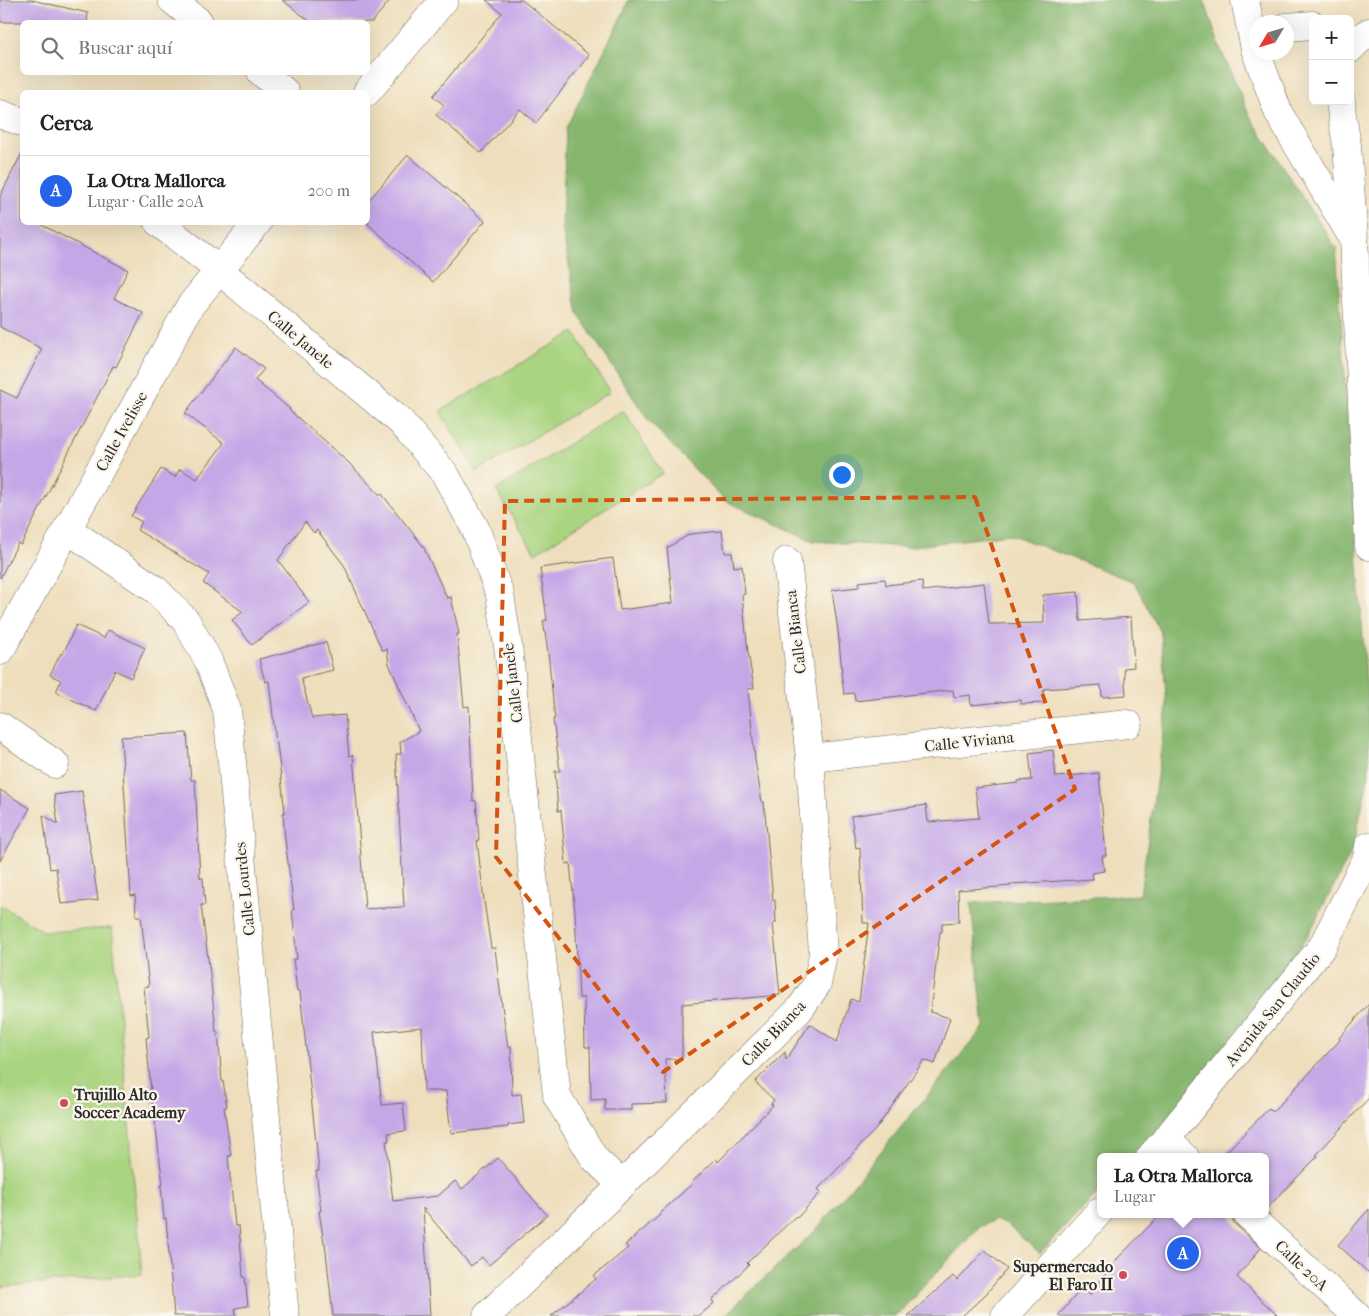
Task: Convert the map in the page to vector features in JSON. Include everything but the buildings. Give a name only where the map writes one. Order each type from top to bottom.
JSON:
[{"type":"street","points":[[172,0],[197,20]]},
{"type":"street","points":[[369,90],[444,0]]},
{"type":"street","points":[[1244,0],[1249,17]]},
{"type":"street","points":[[1354,22],[1369,21]]},
{"type":"street","points":[[1294,26],[1309,25]]},
{"type":"street","points":[[1354,45],[1369,32]]},
{"type":"street","points":[[1259,60],[1279,114],[1354,239]]},
{"type":"street","points":[[265,75],[283,90]]},
{"type":"street","points":[[1341,105],[1347,146],[1354,239],[1369,546]]},
{"type":"street","points":[[0,114],[20,121]]},
{"type":"street","name":"Calle Janele","points":[[162,225],[219,270],[400,422],[445,474],[475,528],[500,595],[508,646],[557,1096],[594,1158],[622,1186]]},
{"type":"street","name":"Calle Ivelisse","points":[[0,651],[190,306],[256,225]]},
{"type":"street","name":"Calle Lourdes","points":[[67,529],[156,590],[186,622],[208,660],[227,710],[285,1316]]},
{"type":"street","name":"Calle Bianca","points":[[488,1316],[800,1009],[818,984],[824,954],[810,758],[787,560]]},
{"type":"street","name":"Calle Viviana","points":[[810,758],[1128,724]]},
{"type":"street","points":[[0,726],[55,764]]},
{"type":"street","name":"Avenida San Claudio","points":[[1167,1151],[1322,947],[1367,858],[1369,846]]},
{"type":"street","points":[[1004,1316],[1097,1214]]},
{"type":"street","name":"Calle 20A","points":[[1251,1218],[1357,1316]]},
{"type":"highlighted area","points":[[975,497],[1075,789],[663,1072],[496,857],[505,501]]},
{"type":"green space","points":[[628,0],[1204,0],[1220,48],[1251,118],[1336,248],[1369,724],[1369,774],[1353,849],[1308,935],[1259,1002],[1153,1136],[1137,1153],[1097,1153],[1097,1193],[1040,1253],[1007,1225],[995,1220],[979,1227],[896,1316],[724,1316],[816,1230],[984,1027],[971,903],[1140,895],[1167,707],[1161,633],[1134,582],[1010,534],[907,547],[813,541],[724,500],[648,420],[578,314],[562,227],[566,128]]},
{"type":"green space","points":[[574,332],[610,392],[477,472],[440,411]]},
{"type":"green space","points":[[623,410],[663,473],[535,553],[496,490]]},
{"type":"green space","name":"Trujillo Alto Soccer Academy","points":[[0,905],[45,932],[112,928],[142,1274],[0,1287]]},
{"type":"place","name":"Trujillo Alto Soccer Academy","points":[[64,1103]]},
{"type":"place","name":"La Otra Mallorca","points":[[1183,1253]]},
{"type":"place","name":"Supermercado El Faro II","points":[[1123,1275]]}]
